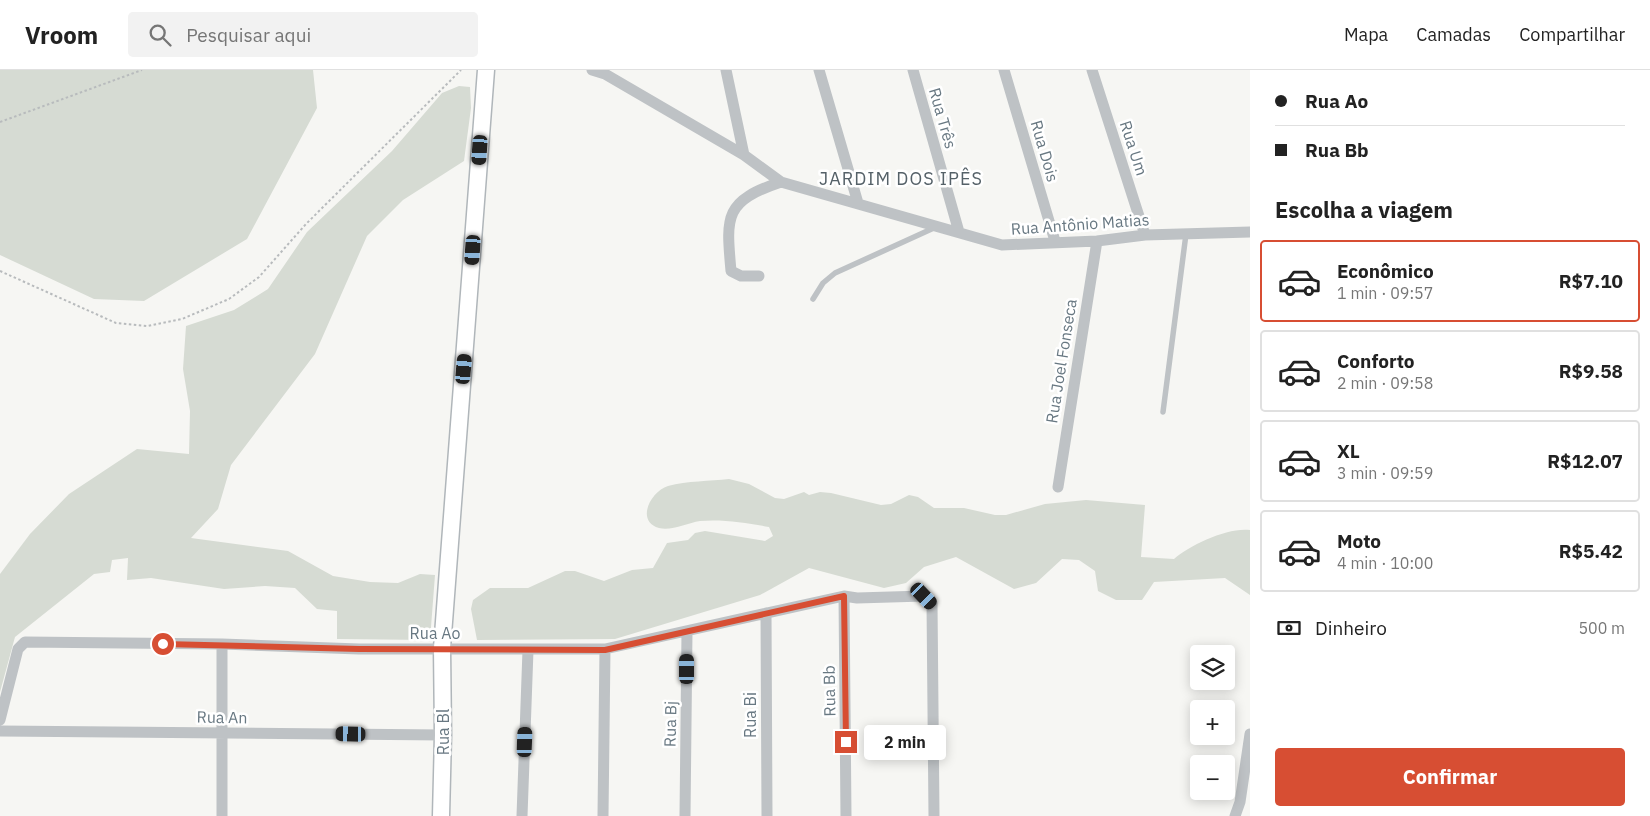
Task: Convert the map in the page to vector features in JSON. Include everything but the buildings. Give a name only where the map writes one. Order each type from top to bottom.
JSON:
[{"type":"street","name":"Rua Bl","points":[[441,816],[444,735],[442,648],[486,70]]},
{"type":"street","name":"Rua Antônio Matias","points":[[592,70],[610,72],[744,155],[781,182],[1002,245],[1055,241],[1097,241],[1145,235],[1250,232]]},
{"type":"street","points":[[726,70],[744,155]]},
{"type":"street","points":[[819,70],[858,203]]},
{"type":"street","name":"Rua Três","points":[[913,70],[958,232]]},
{"type":"street","name":"Rua Dois","points":[[1004,70],[1055,241]]},
{"type":"street","name":"Rua Um","points":[[1092,70],[1145,235]]},
{"type":"street","points":[[759,276],[740,276],[731,271],[727,232],[729,221],[735,208],[744,199],[757,190],[781,182]]},
{"type":"street","name":"Rua Joel Fonseca","points":[[1058,487],[1097,241]]},
{"type":"street","name":"Rua Ao","points":[[0,720],[18,649],[25,642],[222,644],[359,649],[605,650],[844,596],[857,598],[924,596],[932,603],[934,816]]},
{"type":"street","name":"Rua Bb","points":[[844,596],[846,816]]},
{"type":"street","name":"Rua Bi","points":[[766,613],[767,816]]},
{"type":"street","name":"Rua Bj","points":[[685,816],[687,632]]},
{"type":"street","points":[[222,644],[222,816]]},
{"type":"street","points":[[522,816],[528,650]]},
{"type":"street","points":[[603,816],[605,650]]},
{"type":"street","name":"Rua An","points":[[0,731],[444,735]]},
{"type":"street","points":[[1235,816],[1245,803],[1250,734]]},
{"type":"lane","points":[[813,299],[823,283],[834,273],[938,227]]},
{"type":"lane","points":[[1163,412],[1186,234]]},
{"type":"path","points":[[0,122],[142,70]]},
{"type":"path","points":[[0,271],[116,323],[147,326],[182,319],[229,299],[260,278],[306,224],[442,87],[462,70]]},
{"type":"shaded area","points":[[0,70],[313,70],[317,108],[247,239],[144,301],[94,299],[0,255]]},
{"type":"shaded area","points":[[459,86],[470,87],[471,108],[464,161],[403,200],[367,236],[315,354],[231,465],[218,509],[191,538],[288,551],[333,576],[370,582],[398,583],[420,574],[435,575],[430,640],[337,639],[337,611],[317,609],[295,588],[265,586],[224,589],[151,578],[127,580],[128,558],[112,560],[110,572],[94,574],[15,637],[0,692],[0,574],[30,534],[69,494],[137,449],[189,454],[190,411],[183,369],[186,326],[234,310],[268,289],[307,232],[392,151],[442,93]]},
{"type":"shaded area","points":[[729,479],[749,484],[775,498],[784,499],[804,492],[809,495],[820,492],[881,505],[891,504],[909,495],[918,497],[934,508],[964,508],[995,515],[1006,515],[1045,504],[1086,500],[1145,505],[1141,557],[1174,559],[1210,538],[1231,531],[1250,530],[1250,595],[1225,578],[1154,582],[1142,600],[1116,600],[1098,591],[1095,571],[1079,560],[1062,559],[1036,583],[1014,589],[956,557],[924,567],[906,583],[884,588],[809,568],[760,595],[615,639],[477,640],[471,609],[473,600],[490,588],[528,588],[565,571],[575,571],[604,581],[632,570],[653,568],[667,543],[688,540],[695,533],[705,531],[765,541],[773,536],[769,527],[744,523],[700,521],[664,529],[652,524],[648,519],[648,506],[651,500],[668,486]]},
{"type":"district","name":"JARDIM DOS IPÊS","points":[[901,178]]},
{"type":"route","points":[[163,644],[222,644],[359,649],[605,650],[844,596],[846,742]]}]
